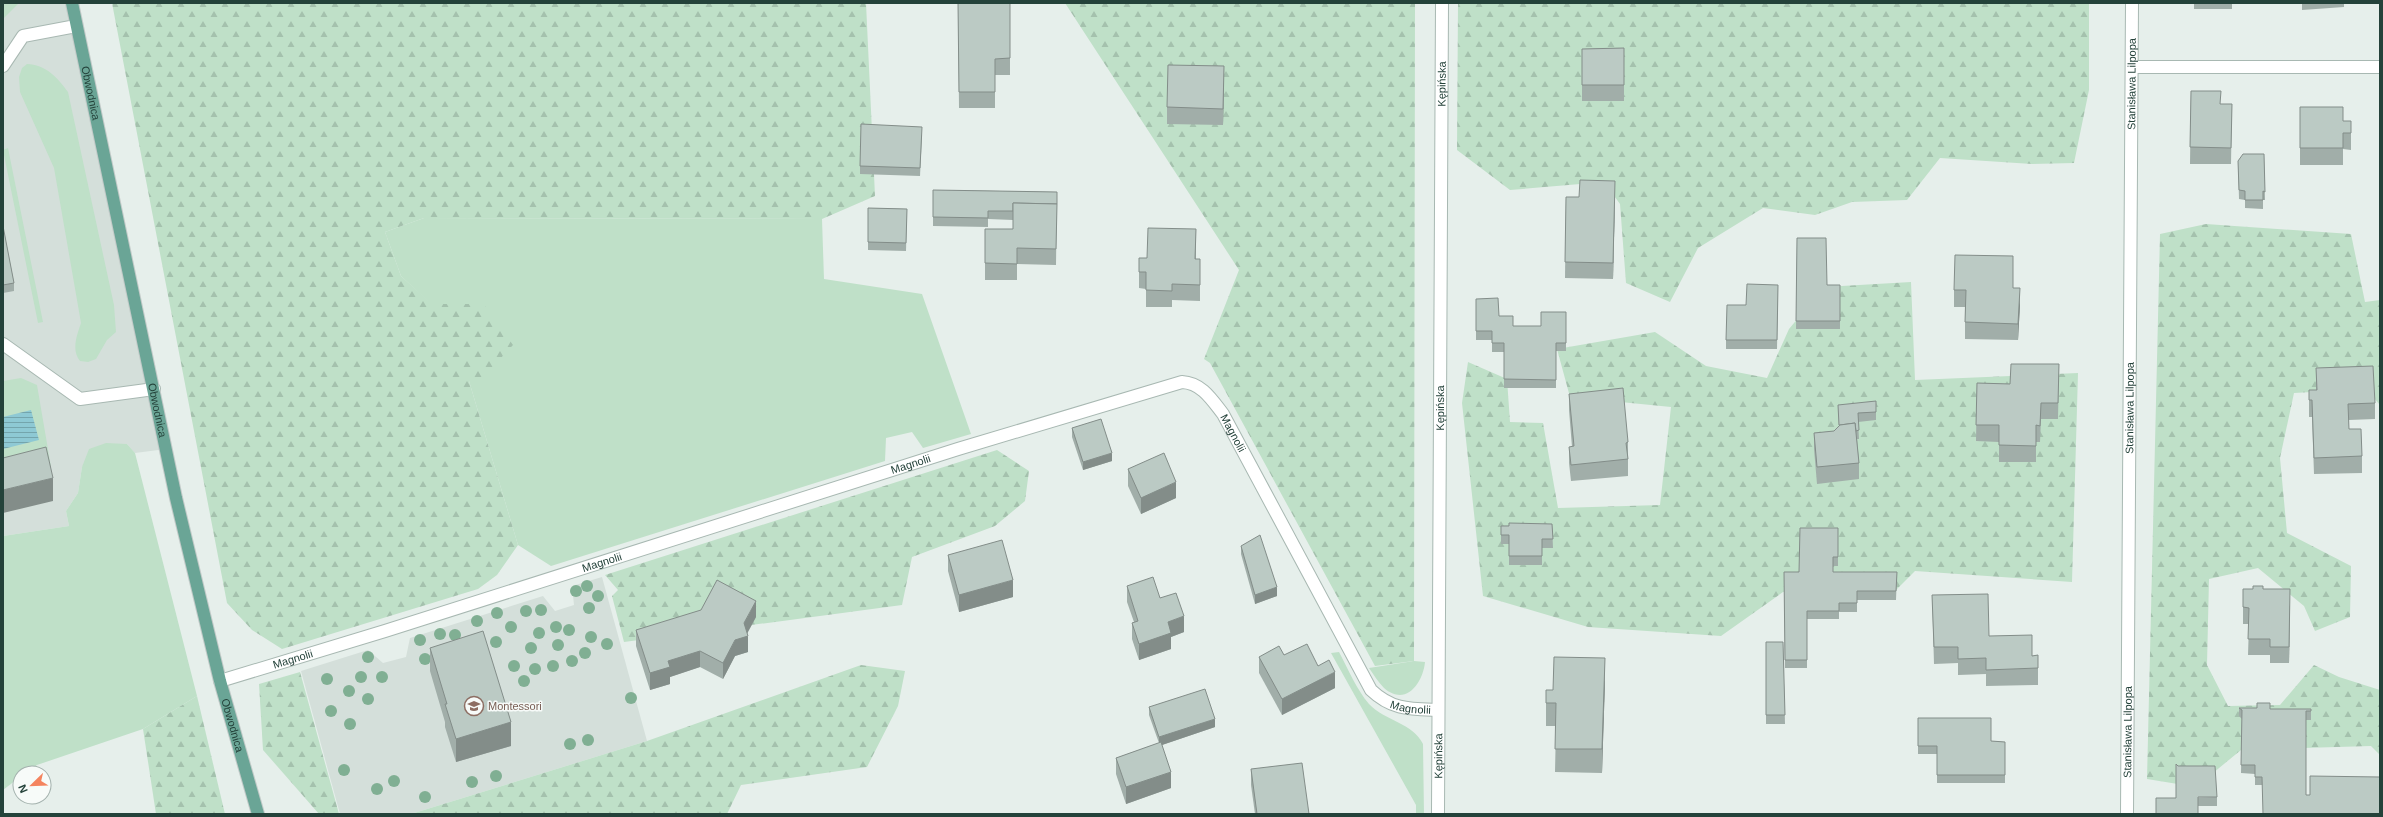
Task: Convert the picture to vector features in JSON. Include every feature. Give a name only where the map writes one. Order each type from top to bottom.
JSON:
[{"type":"main road","name":"Obwodnica","points":[[72,3],[176,498],[220,681],[258,814]]},
{"type":"street","name":"Kępińska","points":[[1438,814],[1442,3]]},
{"type":"street","name":"Stanisława Lilpopa","points":[[2126,814],[2132,3]]},
{"type":"street","points":[[3,66],[23,36],[76,26]]},
{"type":"street","points":[[2132,67],[2380,67]]},
{"type":"street","points":[[3,344],[80,399],[154,389]]},
{"type":"street","name":"Magnolii","points":[[220,681],[385,631],[958,449],[1182,382],[1189,382],[1201,388],[1223,414],[1371,690],[1382,700],[1393,706],[1438,710]]},
{"type":"shaded area","points":[[3,3],[72,3],[166,449],[135,453],[127,444],[82,467],[78,493],[66,511],[69,526],[3,536]]},
{"type":"shaded area","name":"Montessori","points":[[602,577],[647,741],[411,814],[340,814],[301,671],[368,650],[383,663],[406,657],[410,638],[543,596],[555,611],[574,605],[572,586]]},
{"type":"green space","points":[[3,3],[19,3],[3,19]]},
{"type":"green space","points":[[112,3],[866,3],[875,196],[822,219],[424,218],[385,232],[401,276],[432,304],[484,304],[513,345],[484,376],[469,381],[518,545],[497,575],[478,589],[282,649],[252,630],[227,603]]},
{"type":"green space","points":[[1065,3],[1415,3],[1414,661],[1375,666],[1210,363],[1204,359],[1239,270]]},
{"type":"green space","points":[[1458,3],[2089,3],[2089,90],[2074,163],[2032,164],[1940,158],[1907,200],[1852,202],[1815,215],[1763,208],[1698,248],[1670,302],[1626,283],[1620,204],[1604,182],[1510,190],[1457,150]]},
{"type":"green space","points":[[27,64],[40,66],[45,69],[60,82],[68,92],[114,305],[116,332],[107,340],[96,359],[88,362],[80,361],[77,357],[75,347],[81,323],[54,168],[20,92],[19,77],[22,68]]},
{"type":"green space","points":[[8,148],[43,322],[38,323],[3,150]]},
{"type":"green space","points":[[424,218],[822,219],[824,279],[922,294],[971,434],[923,448],[912,432],[886,438],[885,461],[551,566],[518,545],[469,381],[484,304],[432,305],[401,276],[385,232]]},
{"type":"green space","points":[[2206,224],[2351,234],[2365,302],[2380,300],[2380,405],[2366,389],[2294,393],[2280,458],[2287,533],[2351,566],[2350,617],[2315,631],[2304,606],[2258,568],[2209,579],[2207,665],[2228,706],[2280,705],[2314,665],[2339,677],[2380,690],[2380,755],[2371,746],[2241,750],[2196,787],[2147,779],[2160,234]]},
{"type":"green space","points":[[1911,282],[1915,380],[2078,373],[2072,582],[1915,571],[1893,593],[1783,592],[1721,636],[1588,627],[1483,596],[1462,403],[1468,362],[1507,379],[1510,422],[1543,423],[1558,508],[1660,505],[1671,407],[1570,397],[1557,349],[1655,332],[1706,366],[1767,378],[1789,329],[1824,287]]},
{"type":"green space","points":[[21,378],[37,385],[51,467],[46,470],[3,481],[3,381]]},
{"type":"green space","points":[[106,443],[127,444],[135,453],[197,696],[143,729],[37,765],[12,765],[12,783],[3,790],[3,536],[69,526],[66,511],[78,493],[82,467],[89,449]]},
{"type":"green space","points":[[997,450],[1029,471],[1025,501],[995,526],[912,557],[902,605],[624,642],[612,596],[618,590],[605,575]]},
{"type":"green space","points":[[1339,652],[1357,686],[1369,704],[1376,710],[1413,731],[1423,744],[1424,814],[1416,814],[1416,805],[1331,653]]},
{"type":"green space","points":[[1414,661],[1425,662],[1424,670],[1417,684],[1406,694],[1399,695],[1384,688],[1369,668]]},
{"type":"green space","points":[[861,665],[905,671],[898,706],[867,767],[741,785],[727,814],[411,814],[647,741]]},
{"type":"green space","points":[[300,672],[339,814],[319,814],[263,750],[259,684]]},
{"type":"green space","points":[[197,696],[225,814],[156,814],[143,729]]},
{"type":"water","points":[[31,410],[39,440],[3,449],[3,417]]},
{"type":"building","points":[[958,3],[1010,3],[1010,58],[995,59],[995,92],[959,92]]},
{"type":"building","points":[[1624,48],[1624,85],[1582,85],[1582,49]]},
{"type":"building","points":[[1168,65],[1224,66],[1223,109],[1167,107]]},
{"type":"building","points":[[2191,91],[2221,91],[2220,104],[2232,104],[2231,148],[2190,147]]},
{"type":"building","points":[[2300,107],[2343,107],[2343,121],[2351,121],[2351,133],[2343,133],[2343,148],[2300,148]]},
{"type":"building","points":[[861,124],[922,127],[920,168],[860,166]]},
{"type":"building","points":[[2243,154],[2264,154],[2265,192],[2263,191],[2263,200],[2245,200],[2245,191],[2239,190],[2238,161]]},
{"type":"building","points":[[1580,180],[1615,181],[1613,263],[1565,262],[1566,197],[1579,197]]},
{"type":"building","points":[[933,190],[1057,192],[1057,204],[1013,203],[1013,211],[988,211],[988,218],[933,217]]},
{"type":"building","points":[[1013,203],[1057,204],[1056,249],[1017,248],[1017,264],[985,263],[985,229],[1013,229]]},
{"type":"building","points":[[868,208],[907,209],[906,243],[868,242]]},
{"type":"building","points":[[3,226],[14,283],[3,285]]},
{"type":"building","points":[[1148,228],[1196,229],[1195,259],[1200,259],[1200,285],[1172,284],[1172,291],[1146,290],[1146,272],[1139,272],[1139,258],[1147,258]]},
{"type":"building","points":[[1797,238],[1826,238],[1827,285],[1840,285],[1840,321],[1796,321]]},
{"type":"building","points":[[1955,255],[2013,256],[2013,288],[2020,288],[2018,324],[1965,322],[1966,290],[1954,290]]},
{"type":"building","points":[[1747,284],[1778,285],[1777,340],[1726,340],[1727,305],[1746,305]]},
{"type":"building","points":[[1498,298],[1499,316],[1513,316],[1513,326],[1541,326],[1541,312],[1566,312],[1566,343],[1556,343],[1556,380],[1504,379],[1504,343],[1492,343],[1492,331],[1476,331],[1476,299]]},
{"type":"building","points":[[2011,364],[2059,364],[2058,403],[2041,403],[2040,426],[2036,425],[2036,446],[1999,445],[1999,425],[1976,425],[1977,383],[2010,384]]},
{"type":"building","points":[[2373,366],[2375,403],[2348,404],[2349,429],[2361,429],[2362,456],[2314,458],[2312,400],[2309,400],[2309,390],[2317,390],[2316,368]]},
{"type":"building","points":[[1623,388],[1628,459],[1571,465],[1569,447],[1574,446],[1569,394]]},
{"type":"building","points":[[1876,401],[1876,412],[1858,413],[1859,430],[1856,431],[1855,423],[1839,425],[1838,405]]},
{"type":"building","points":[[1101,419],[1112,453],[1083,462],[1072,428]]},
{"type":"building","points":[[1855,423],[1859,463],[1817,467],[1814,433],[1834,431],[1840,425]]},
{"type":"building","points":[[46,447],[53,478],[3,490],[3,458]]},
{"type":"building","points":[[1164,453],[1176,482],[1141,498],[1128,469]]},
{"type":"building","points":[[1509,523],[1552,524],[1553,539],[1542,539],[1542,556],[1509,556],[1509,535],[1501,535],[1501,526],[1509,526]]},
{"type":"building","points":[[1800,528],[1838,528],[1838,557],[1833,557],[1833,572],[1897,572],[1896,591],[1857,591],[1857,603],[1839,603],[1839,611],[1807,611],[1807,660],[1785,660],[1784,572],[1799,572]]},
{"type":"building","points":[[1260,535],[1277,587],[1255,595],[1241,546]]},
{"type":"building","points":[[1002,540],[1013,580],[959,595],[948,555]]},
{"type":"building","points":[[1153,577],[1160,598],[1176,593],[1184,616],[1168,622],[1171,633],[1139,644],[1132,623],[1138,621],[1127,586]]},
{"type":"building","points":[[717,580],[756,601],[744,623],[748,636],[735,640],[723,663],[700,651],[668,661],[670,667],[650,673],[636,630],[701,610]]},
{"type":"building","points":[[2253,586],[2263,586],[2263,589],[2290,589],[2289,647],[2270,647],[2270,639],[2248,639],[2249,608],[2243,607],[2243,589],[2253,589]]},
{"type":"building","points":[[1988,594],[1989,636],[2032,635],[2032,656],[2038,655],[2038,668],[1986,670],[1986,658],[1958,659],[1958,647],[1934,647],[1932,595]]},
{"type":"building","points":[[483,631],[511,722],[456,739],[430,648]]},
{"type":"building","points":[[1766,642],[1783,642],[1785,715],[1766,715]]},
{"type":"building","points":[[1307,644],[1318,666],[1329,660],[1335,672],[1282,699],[1259,657],[1279,646],[1284,655]]},
{"type":"building","points":[[1554,657],[1605,658],[1602,749],[1555,749],[1556,703],[1546,703],[1546,690],[1553,690]]},
{"type":"building","points":[[1205,689],[1215,719],[1159,737],[1149,707]]},
{"type":"building","points":[[2257,703],[2270,703],[2270,709],[2311,709],[2311,711],[2306,711],[2306,795],[2310,795],[2310,776],[2380,777],[2380,814],[2263,814],[2262,777],[2255,777],[2255,765],[2241,765],[2242,710],[2239,708],[2257,708]]},
{"type":"building","points":[[1918,718],[1991,718],[1991,741],[2005,742],[2005,775],[1937,775],[1937,746],[1918,746]]},
{"type":"building","points":[[1161,742],[1171,772],[1126,787],[1116,758]]},
{"type":"building","points":[[1302,763],[1309,814],[1257,814],[1251,769]]},
{"type":"building","points":[[2176,764],[2178,766],[2215,766],[2217,797],[2198,797],[2198,814],[2156,814],[2156,798],[2176,798]]},
{"type":"place","name":"Montessori","points":[[474,706]]}]
